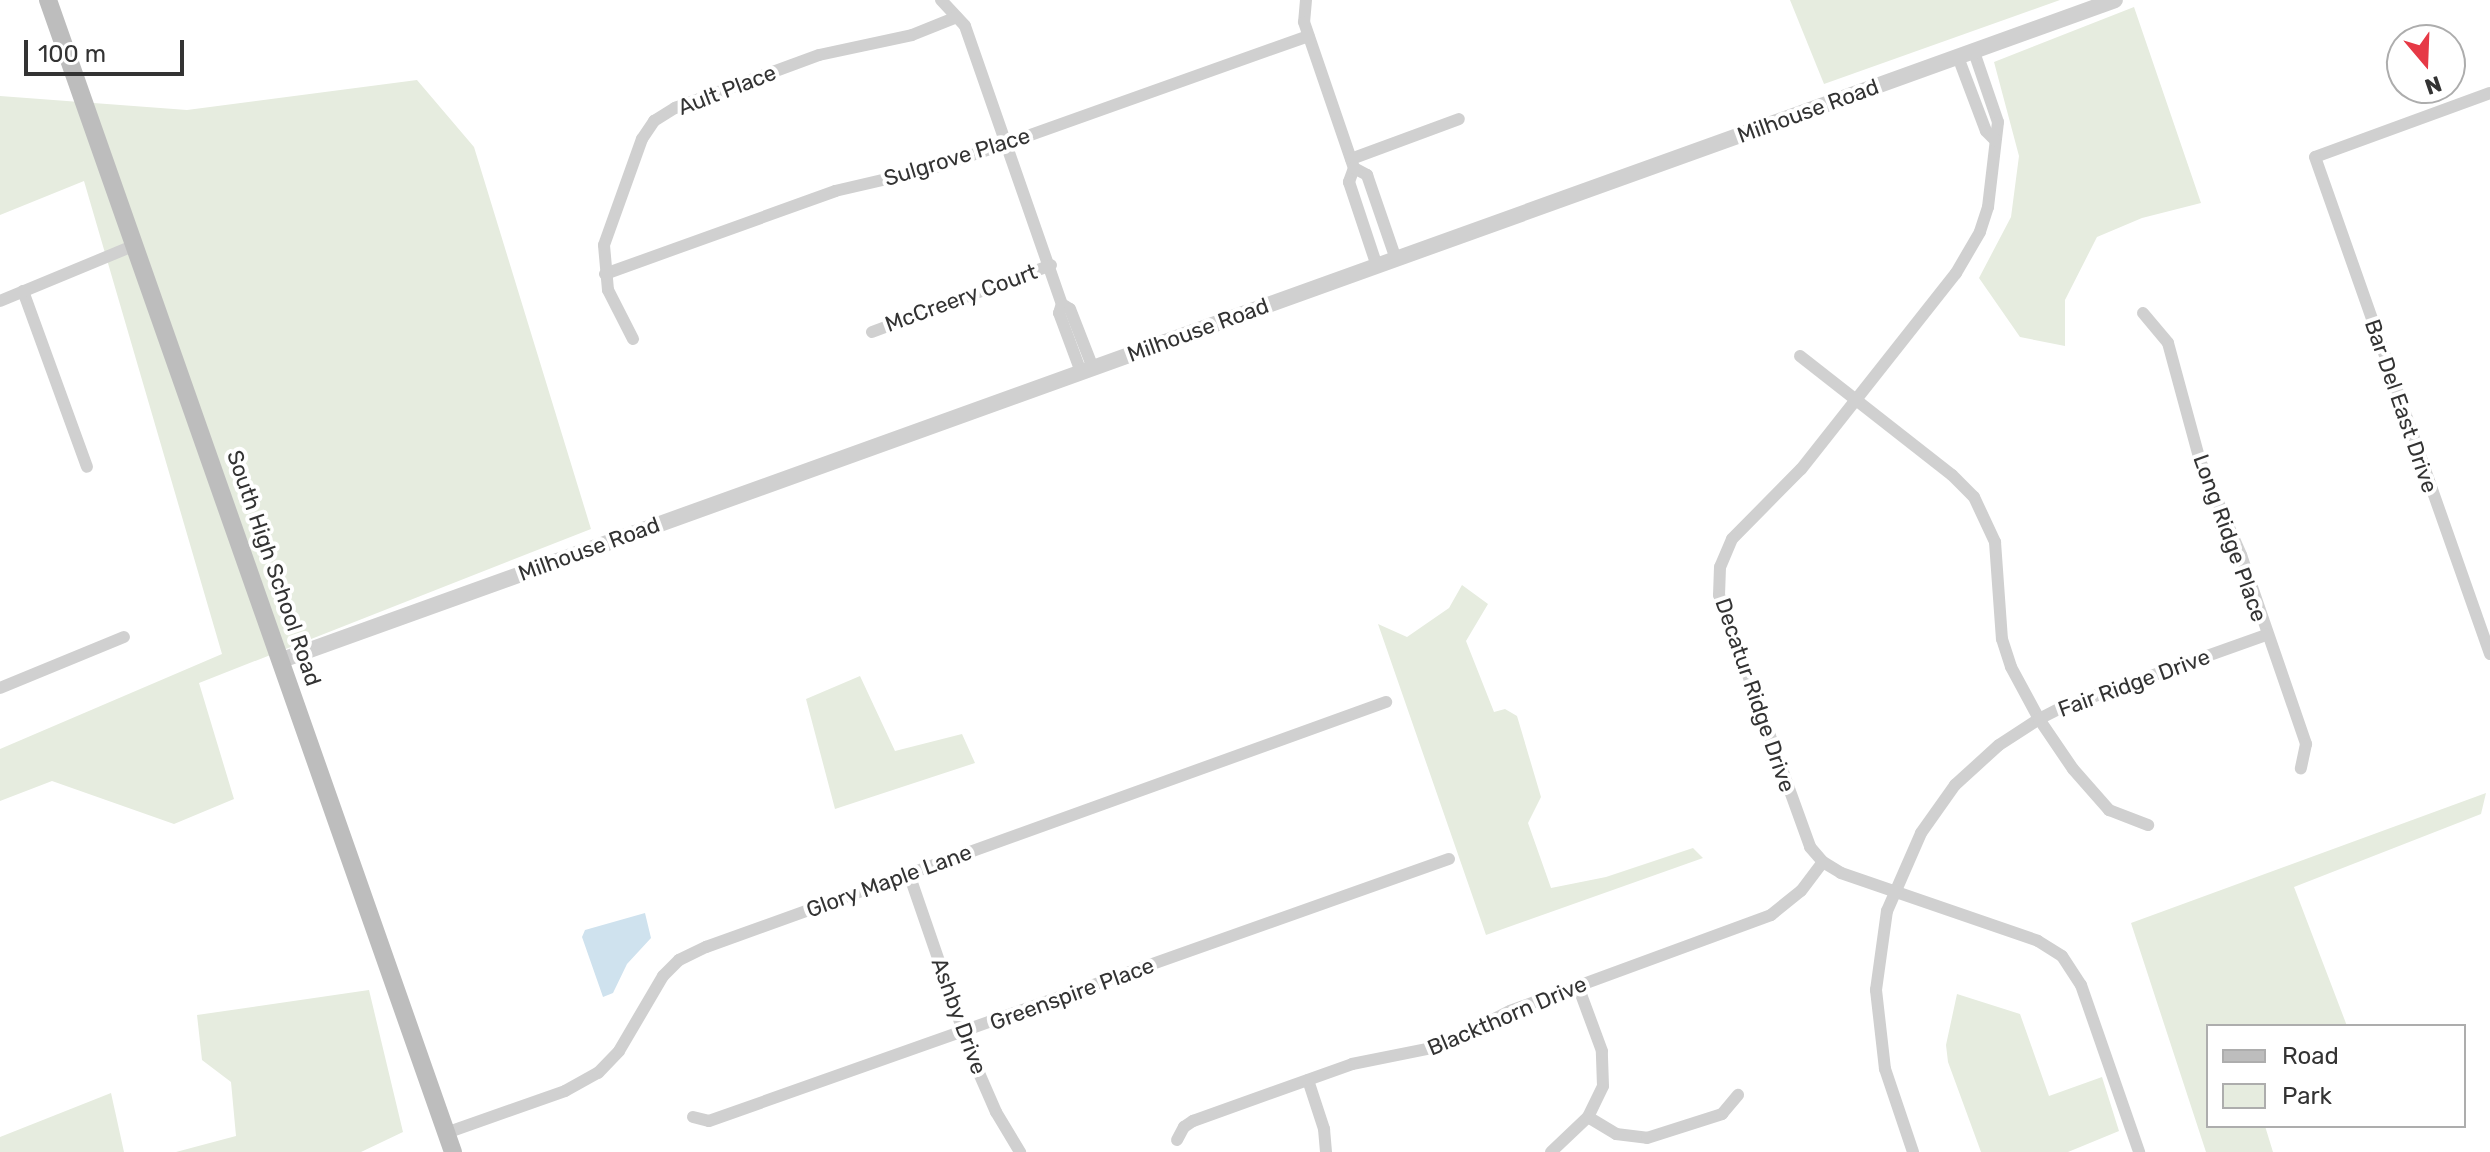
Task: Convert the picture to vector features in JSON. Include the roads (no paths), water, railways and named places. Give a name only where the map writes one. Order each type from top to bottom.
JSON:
[{"type":"main road","name":"South High School Road","points":[[48,0],[453,1152]]},
{"type":"street","points":[[941,0],[965,26],[1051,265],[1062,304],[1059,313],[1087,370]]},
{"type":"street","points":[[1306,0],[1304,22],[1352,163],[1349,182],[1377,266]]},
{"type":"street","name":"Milhouse Road","points":[[282,660],[2115,0]]},
{"type":"street","name":"Ault Place","points":[[605,274],[604,245],[618,200],[642,139],[654,121],[675,108],[819,55],[912,35],[957,17]]},
{"type":"street","name":"Sulgrove Place","points":[[605,274],[835,191],[930,169],[1008,143],[1308,36]]},
{"type":"street","name":"Decatur Ridge Drive","points":[[1823,862],[1801,830],[1722,605],[1718,577],[1723,556],[1733,537],[1787,484],[1970,252],[1988,207],[1995,140],[1986,131],[1966,54]]},
{"type":"street","name":"Bar Del East Drive","points":[[2489,654],[2315,157],[2490,93]]},
{"type":"street","points":[[1352,163],[1459,119]]},
{"type":"street","points":[[1352,163],[1367,175],[1396,259]]},
{"type":"street","points":[[0,301],[135,245]]},
{"type":"street","name":"McCreery Court","points":[[872,332],[1051,265]]},
{"type":"street","points":[[605,274],[608,290],[633,339]]},
{"type":"street","points":[[23,291],[87,467]]},
{"type":"street","name":"Long Ridge Place","points":[[2143,313],[2168,343],[2200,461],[2241,555],[2306,744],[2301,768]]},
{"type":"street","points":[[1800,356],[1952,475],[1980,506],[1996,547],[2004,648],[2039,719],[2073,769],[2109,810],[2148,825]]},
{"type":"street","name":"Fair Ridge Drive","points":[[1913,1152],[1885,1069],[1877,1017],[1880,945],[1893,891],[1921,833],[1955,785],[1999,745],[2039,719],[2061,708],[2266,635]]},
{"type":"street","points":[[0,688],[124,637]]},
{"type":"street","name":"Glory Maple Lane","points":[[446,1133],[565,1091],[598,1073],[619,1051],[663,976],[679,960],[1386,702]]},
{"type":"street","name":"Greenspire Place","points":[[693,1117],[709,1121],[1449,859]]},
{"type":"street","points":[[1823,862],[1841,873],[2038,941],[2066,959],[2081,985],[2139,1152]]},
{"type":"street","name":"Blackthorn Drive","points":[[1177,1140],[1193,1121],[1352,1064],[1441,1046],[1501,1015],[1771,915],[1801,891],[1823,862]]},
{"type":"street","name":"Ashby Drive","points":[[909,874],[963,1033],[996,1112],[1020,1152]]},
{"type":"street","points":[[1551,1152],[1588,1117],[1600,1095],[1604,1066],[1578,986]]},
{"type":"street","points":[[1308,1080],[1325,1133],[1326,1152]]},
{"type":"street","points":[[1588,1117],[1616,1134],[1647,1138],[1722,1114],[1738,1095]]},
{"type":"water","points":[[645,913],[651,938],[627,964],[613,993],[603,997],[582,937],[585,930]]}]
